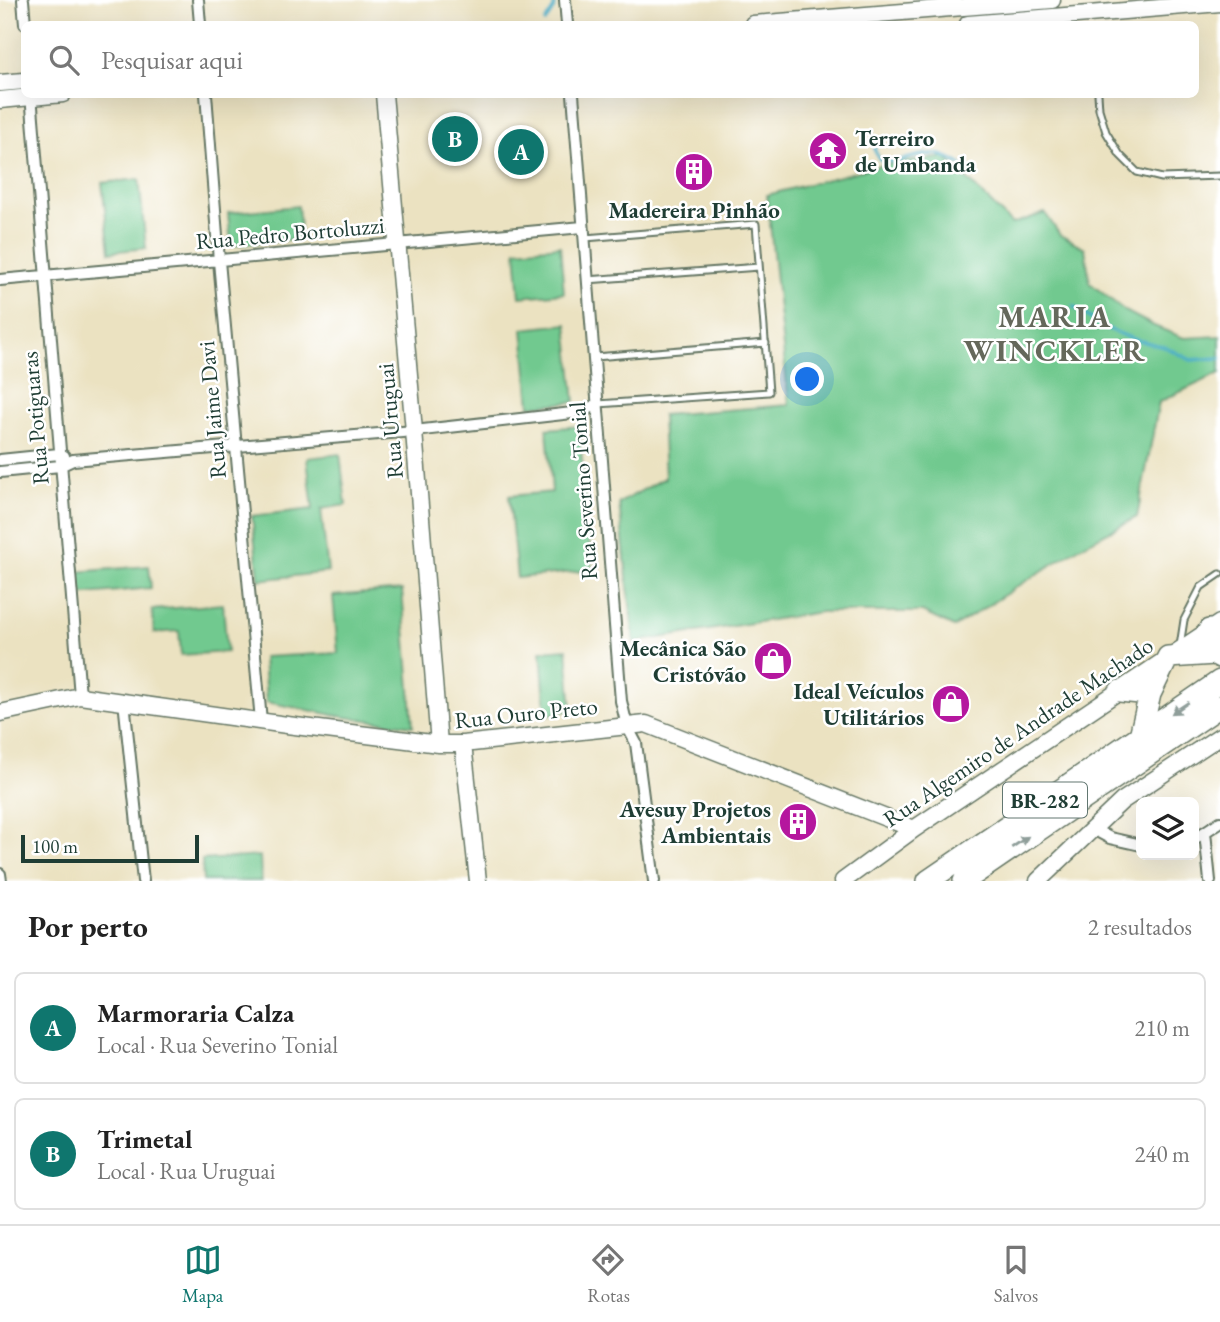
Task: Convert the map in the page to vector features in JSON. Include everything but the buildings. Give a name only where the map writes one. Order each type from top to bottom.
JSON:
[{"type":"highway","points":[[1140,736],[1150,694],[1174,653],[1217,656],[1210,640],[1215,626]]},
{"type":"highway","name":"BR-282","points":[[928,881],[1220,681]]},
{"type":"highway","points":[[1120,691],[1150,694]]},
{"type":"highway","name":"BR-282","points":[[964,881],[1220,706]]},
{"type":"street","points":[[23,0],[25,21]]},
{"type":"street","points":[[198,0],[200,21]]},
{"type":"street","points":[[565,0],[567,21]]},
{"type":"street","points":[[802,21],[932,13],[1052,0]]},
{"type":"street","points":[[997,21],[1102,10],[1220,3]]},
{"type":"street","points":[[0,83],[21,81]]},
{"type":"street","points":[[0,100],[21,97]]},
{"type":"street","name":"Rua Potiguaras","points":[[31,98],[80,696]]},
{"type":"street","name":"Rua Jaime Davi","points":[[206,98],[261,721]]},
{"type":"street","name":"Rua Uruguai","points":[[384,98],[439,744]]},
{"type":"street","name":"Rua Severino Tonial","points":[[573,98],[621,701],[627,726],[636,743],[654,881]]},
{"type":"street","name":"Rua Pedro Bortoluzzi","points":[[0,280],[397,244],[584,232]]},
{"type":"street","points":[[0,460],[73,460],[414,431],[581,412],[598,404]]},
{"type":"street","points":[[0,472],[60,460]]},
{"type":"street","name":"Rua Algemiro de Andrade Machado","points":[[843,881],[915,829],[1215,626]]},
{"type":"street","name":"Rua Ouro Preto","points":[[0,713],[80,696],[439,744],[463,744],[646,724],[915,829]]},
{"type":"street","points":[[124,701],[142,881]]},
{"type":"street","points":[[1038,881],[1122,801],[1220,736]]},
{"type":"street","points":[[463,744],[478,881]]},
{"type":"street","points":[[1199,836],[1220,822]]},
{"type":"street","points":[[1093,829],[1110,838],[1136,844]]},
{"type":"street","points":[[1205,832],[1210,881]]},
{"type":"street","points":[[0,874],[1,881]]},
{"type":"lane","points":[[1098,98],[1106,132],[1120,155],[1137,172],[1162,178],[1220,176]]},
{"type":"lane","points":[[584,232],[756,224],[766,343],[769,392],[598,404]]},
{"type":"lane","points":[[587,280],[759,267]]},
{"type":"lane","points":[[594,357],[766,343]]},
{"type":"lane","points":[[1174,653],[1184,620],[1201,587],[1220,574]]},
{"type":"green space","points":[[945,157],[1012,224],[1045,213],[1060,235],[1085,248],[1090,283],[1125,311],[1184,338],[1220,336],[1220,373],[1159,402],[1137,517],[1081,546],[954,627],[922,612],[820,612],[634,642],[619,503],[665,478],[662,415],[789,405],[767,195],[878,166]]},
{"type":"green space","points":[[139,179],[146,248],[110,252],[102,183]]},
{"type":"green space","points":[[298,206],[301,239],[231,246],[228,213]]},
{"type":"green space","points":[[560,246],[564,293],[520,297],[516,250]]},
{"type":"green space","points":[[567,324],[575,402],[530,406],[523,329]]},
{"type":"green space","points":[[579,426],[592,570],[517,578],[509,496],[552,492],[547,429]]},
{"type":"green space","points":[[340,454],[346,505],[321,509],[328,572],[259,580],[252,516],[313,509],[307,458]]},
{"type":"green space","points":[[149,566],[151,588],[77,595],[75,572]]},
{"type":"green space","points":[[402,590],[413,726],[344,717],[266,702],[263,657],[338,653],[333,596]]},
{"type":"green space","points":[[223,604],[227,652],[181,655],[179,631],[154,633],[152,610]]},
{"type":"green space","points":[[567,649],[572,710],[546,715],[541,651]]},
{"type":"green space","points":[[260,856],[261,881],[203,881],[202,860]]},
{"type":"waterway","points":[[546,21],[554,8],[555,0]]},
{"type":"waterway","points":[[874,141],[880,160],[894,161],[935,154],[975,173]]},
{"type":"waterway","points":[[1073,306],[1101,326],[1133,339],[1165,347],[1191,360],[1220,358]]},
{"type":"place","name":"Trimetal","points":[[455,139]]},
{"type":"place","name":"Terreiro de Umbanda","points":[[828,151]]},
{"type":"place","name":"Marmoraria Calza","points":[[521,152]]},
{"type":"place","name":"Madereira Pinhão","points":[[694,172]]},
{"type":"place","name":"Mecânica São Cristóvão","points":[[773,661]]},
{"type":"place","name":"Ideal Veículos Utilitários","points":[[951,704]]},
{"type":"place","name":"Avesuy Projetos Ambientais","points":[[798,822]]},
{"type":"district","name":"MARIA WINCKLER","points":[[1055,333]]}]
